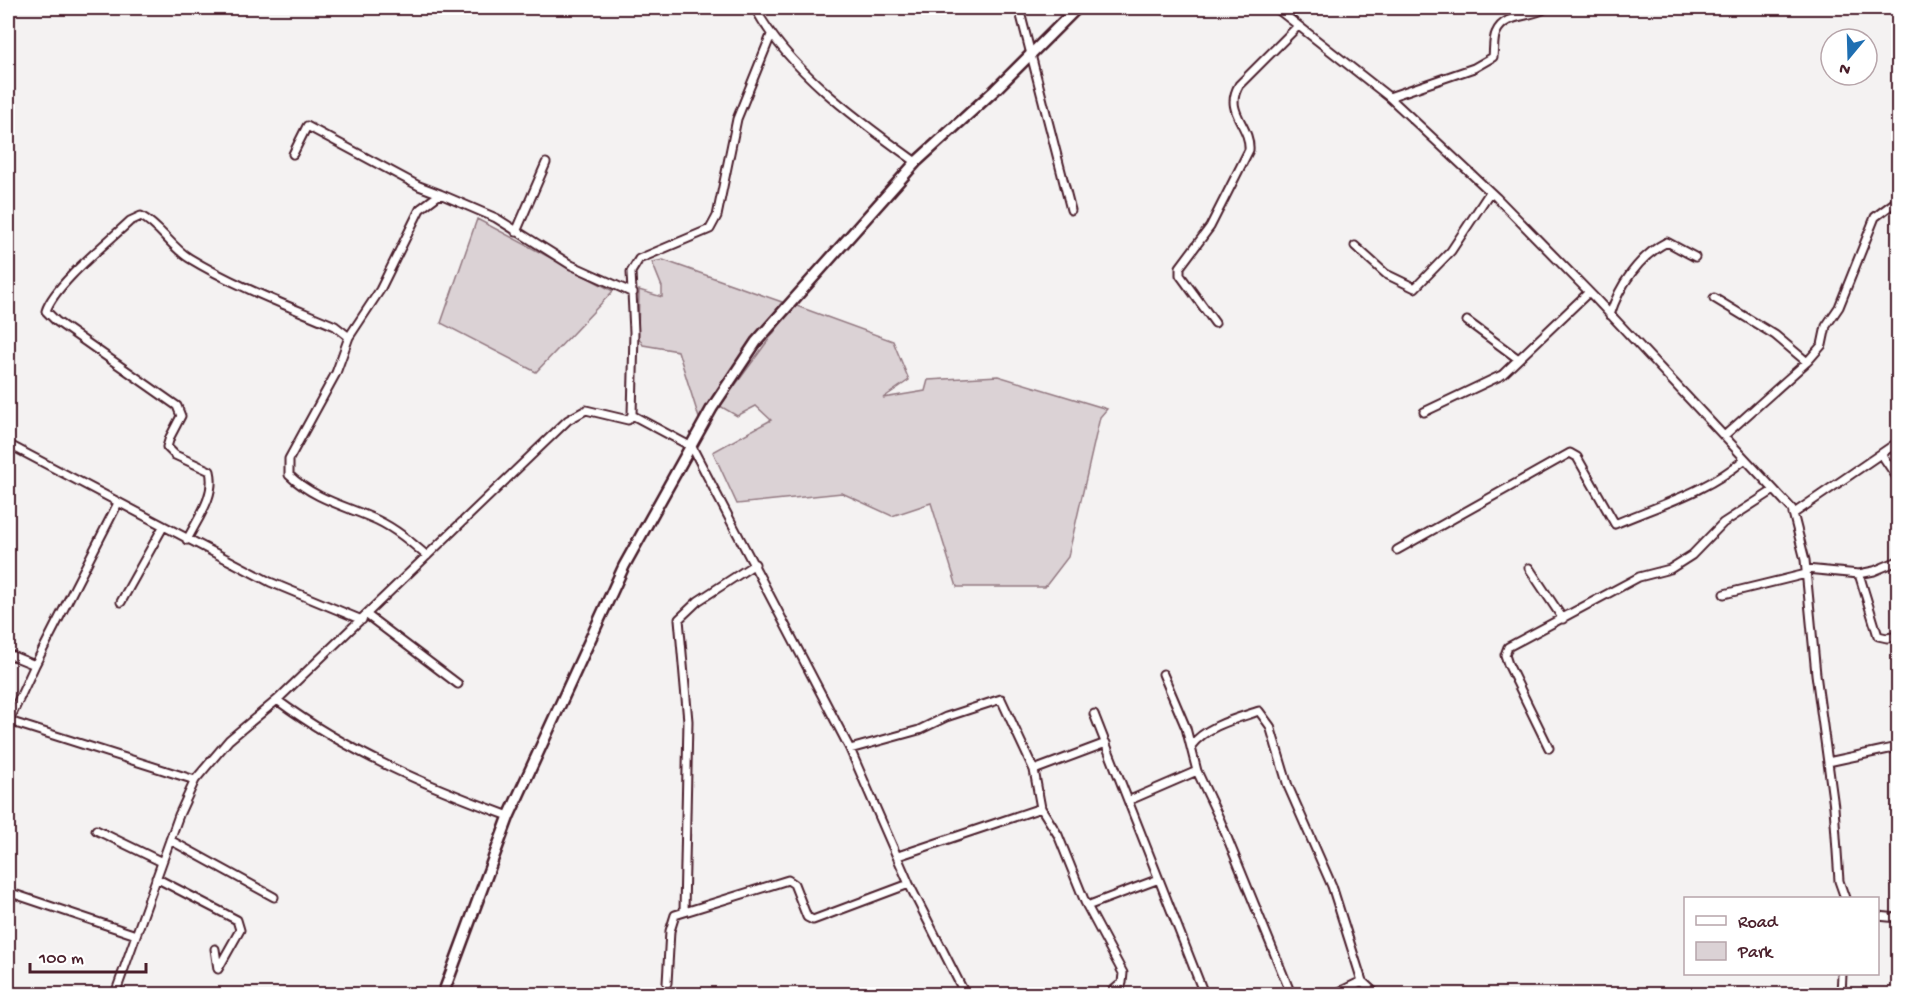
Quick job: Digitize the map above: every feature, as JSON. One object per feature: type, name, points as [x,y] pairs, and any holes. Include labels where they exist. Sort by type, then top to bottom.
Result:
[{"type":"street","points":[[754,8],[771,35],[849,114],[916,162]]},
{"type":"street","points":[[1019,8],[1071,210]]},
{"type":"street","points":[[443,994],[509,816],[624,566],[712,408],[756,342],[916,162],[1077,8]]},
{"type":"street","points":[[1276,8],[1297,27],[1389,97],[1490,192],[1589,292],[1774,490],[1793,514],[1806,572],[1839,881],[1845,897]]},
{"type":"street","points":[[1389,97],[1474,68],[1493,57],[1496,32],[1509,19],[1537,14],[1546,8]]},
{"type":"street","points":[[1215,323],[1180,274],[1180,267],[1210,226],[1249,150],[1250,140],[1235,110],[1233,96],[1239,85],[1297,27]]},
{"type":"street","points":[[115,994],[170,840],[195,780],[229,740],[277,700],[568,420],[586,410],[619,420],[628,420],[632,415],[633,293],[631,272],[639,259],[710,229],[717,216],[737,119],[771,35]]},
{"type":"street","points":[[293,154],[307,126],[419,186],[496,218],[571,266],[633,293]]},
{"type":"street","points":[[516,232],[546,163]]},
{"type":"street","points":[[1355,246],[1386,274],[1415,288],[1451,251],[1490,192]]},
{"type":"street","points":[[427,556],[400,534],[378,521],[318,496],[289,474],[289,459],[336,373],[349,337],[380,290],[420,209],[440,194]]},
{"type":"street","points":[[1724,436],[1808,362],[1822,345],[1826,326],[1839,307],[1875,218],[1899,200]]},
{"type":"street","points":[[187,540],[210,493],[212,480],[210,471],[176,455],[167,447],[181,416],[177,406],[56,321],[46,311],[49,302],[130,221],[141,216],[150,221],[186,256],[228,280],[335,326],[349,337]]},
{"type":"street","points":[[1610,315],[1615,299],[1635,268],[1659,246],[1667,242],[1695,257]]},
{"type":"street","points":[[1424,412],[1502,375],[1517,358],[1589,292]]},
{"type":"street","points":[[1714,298],[1775,334],[1808,362]]},
{"type":"street","points":[[1467,321],[1517,358]]},
{"type":"street","points":[[632,415],[692,447],[850,749],[909,884],[965,994]]},
{"type":"street","points":[[1793,514],[1899,442]]},
{"type":"street","points":[[8,444],[270,582],[364,617],[458,684]]},
{"type":"street","points":[[1397,550],[1570,453],[1577,457],[1616,524],[1702,488],[1725,476],[1745,459]]},
{"type":"street","points":[[1882,455],[1899,479]]},
{"type":"street","points":[[1549,748],[1505,655],[1508,647],[1563,620],[1639,577],[1670,569],[1692,555],[1724,523],[1774,490]]},
{"type":"street","points":[[118,502],[9,721],[195,780]]},
{"type":"street","points":[[121,602],[163,527]]},
{"type":"street","points":[[1724,594],[1806,572],[1859,574],[1899,561]]},
{"type":"street","points":[[684,912],[688,721],[679,619],[698,601],[755,564]]},
{"type":"street","points":[[1529,568],[1563,620]]},
{"type":"street","points":[[1859,574],[1878,636],[1887,638],[1899,636]]},
{"type":"street","points":[[8,654],[35,665]]},
{"type":"street","points":[[1162,674],[1186,728],[1197,771],[1220,820],[1291,994]]},
{"type":"street","points":[[850,749],[919,730],[946,717],[1001,699],[1035,770],[1041,808],[1058,835],[1087,906],[1123,973],[1122,983],[1109,994]]},
{"type":"street","points":[[277,700],[305,721],[351,748],[453,795],[509,816]]},
{"type":"street","points":[[1191,746],[1196,739],[1225,722],[1259,711],[1270,726],[1288,786],[1332,886],[1362,981],[1376,994]]},
{"type":"street","points":[[1094,714],[1130,800],[1204,994]]},
{"type":"street","points":[[1035,770],[1106,743]]},
{"type":"street","points":[[1828,762],[1899,747]]},
{"type":"street","points":[[1130,800],[1197,771]]},
{"type":"street","points":[[898,856],[1041,808]]},
{"type":"street","points":[[96,830],[162,862]]},
{"type":"street","points":[[170,840],[274,897]]},
{"type":"street","points":[[156,878],[237,920],[240,930],[218,969],[215,950]]},
{"type":"street","points":[[1087,906],[1159,879]]},
{"type":"street","points":[[667,983],[671,921],[675,915],[788,880],[794,884],[807,917],[813,920],[909,884]]},
{"type":"street","points":[[8,892],[136,935]]},
{"type":"street","points":[[1879,916],[1899,918]]},
{"type":"street","points":[[1841,994],[1842,975]]},
{"type":"street","points":[[1335,994],[1362,981]]},
{"type":"green space","points":[[477,219],[613,291],[536,372],[441,323]]},
{"type":"green space","points":[[663,260],[782,302],[699,418],[678,351],[643,345],[638,336],[639,290],[662,297],[662,287],[652,262]]},
{"type":"green space","points":[[794,305],[893,341],[909,380],[883,398],[925,391],[928,380],[998,376],[1107,409],[1100,417],[1068,557],[1045,587],[957,587],[931,503],[892,516],[842,493],[737,504],[713,452],[771,420],[756,406],[737,416],[720,406]]}]
